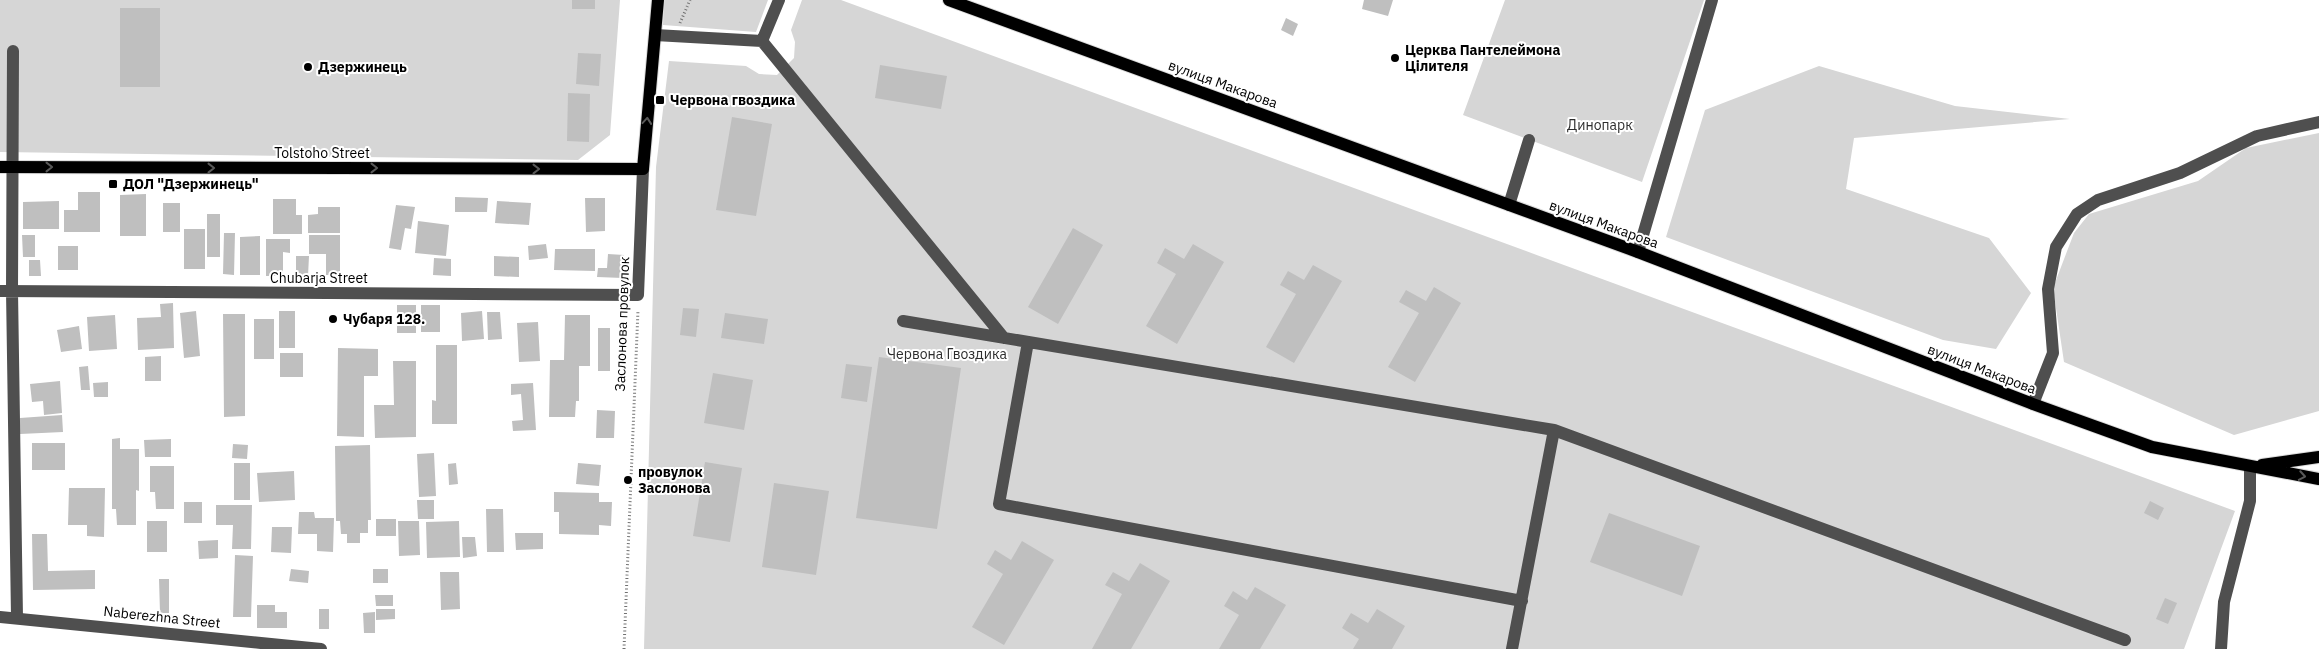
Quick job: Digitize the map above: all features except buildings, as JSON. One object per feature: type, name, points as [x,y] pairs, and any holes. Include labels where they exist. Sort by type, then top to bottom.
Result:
[{"type":"main road","name":"Заслонова провулок","points":[[643,169],[658,0]]},
{"type":"main road","name":"вулиця Макарова","points":[[949,0],[1638,252],[2032,404],[2152,447],[2319,479]]},
{"type":"main road","name":"Tolstoho Street","points":[[6,167],[643,169]]},
{"type":"main road","points":[[2250,467],[2319,456]]},
{"type":"street","points":[[762,41],[778,0]]},
{"type":"street","points":[[1638,252],[1712,0]]},
{"type":"street","points":[[655,35],[762,41],[1004,338]]},
{"type":"street","points":[[12,51],[6,167],[6,291],[18,618]]},
{"type":"street","points":[[2032,404],[2052,353],[2048,290],[2056,247],[2077,214],[2098,200],[2180,173],[2257,136],[2319,122]]},
{"type":"street","points":[[1509,205],[1529,140]]},
{"type":"street","name":"Заслонова провулок","points":[[638,295],[643,169]]},
{"type":"street","name":"Chubarja Street","points":[[6,291],[638,295]]},
{"type":"street","points":[[903,320],[1554,430],[2124,640]]},
{"type":"street","points":[[1028,342],[999,504],[1522,601]]},
{"type":"street","points":[[1512,649],[1554,430]]},
{"type":"street","points":[[2220,649],[2224,602],[2250,501],[2250,467]]},
{"type":"street","name":"Naberezhna Street","points":[[0,617],[321,649]]},
{"type":"path","points":[[675,36],[690,0]]},
{"type":"path","name":"Заслонова провулок","points":[[624,649],[638,295]]},
{"type":"green space","name":"Дзержинець","points":[[0,0],[620,0],[610,135],[578,160],[0,152]]},
{"type":"green space","points":[[664,0],[768,0],[756,32],[663,25]]},
{"type":"green space","name":"Червона Гвоздика","points":[[802,0],[841,0],[2235,511],[2184,649],[644,649],[656,167],[669,61],[746,66],[759,74],[777,75],[794,58],[795,42],[791,30]]},
{"type":"green space","name":"Динопарк","points":[[1505,0],[1704,0],[1642,182],[1463,115]]},
{"type":"green space","points":[[1819,66],[1955,106],[2070,119],[1854,138],[1846,189],[1989,238],[2031,293],[1996,349],[1943,340],[1666,237],[1705,110]]},
{"type":"green space","points":[[2319,133],[2319,411],[2234,435],[2064,362],[2053,288],[2074,233],[2089,214],[2198,181],[2246,148]]},
{"type":"place","name":"Церква Пантелеймона Цілителя","points":[[1395,58]]},
{"type":"place","name":"Дзержинець","points":[[308,67]]},
{"type":"place","name":"Червона гвоздика","points":[[660,100]]},
{"type":"place","name":"ДОЛ \"Дзержинець\"","points":[[113,184]]},
{"type":"place","name":"Чубаря 128.","points":[[333,319]]},
{"type":"place","name":"провулок Заслонова","points":[[628,480]]}]
